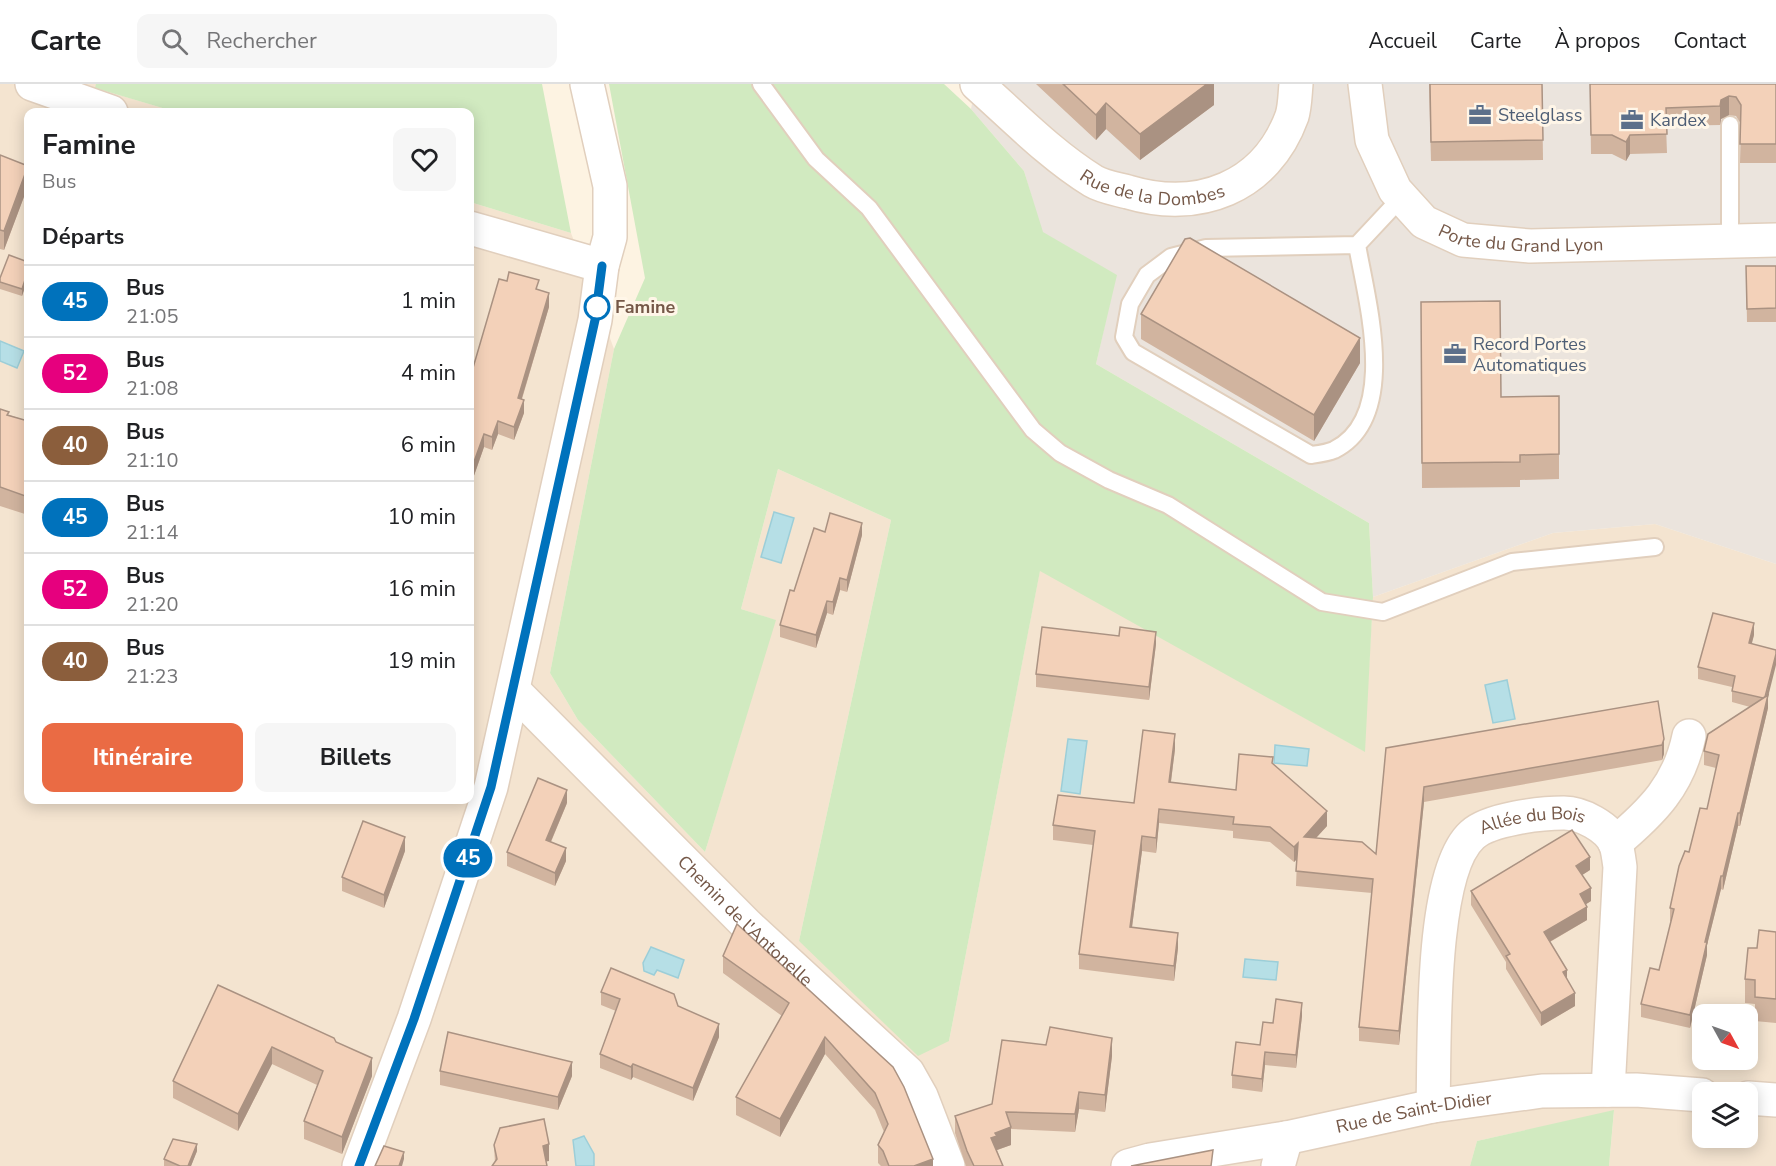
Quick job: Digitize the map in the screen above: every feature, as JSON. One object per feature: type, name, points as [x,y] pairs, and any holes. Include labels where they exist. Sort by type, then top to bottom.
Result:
[{"type":"street","points":[[33,84],[100,108]]},
{"type":"street","points":[[359,1166],[455,898],[491,787],[595,320],[602,266],[610,237],[610,186],[587,84]]},
{"type":"street","name":"Rue de la Dombes","points":[[977,84],[1064,160],[1095,183],[1154,200],[1195,200],[1226,190],[1248,177],[1275,149],[1292,115],[1296,84]]},
{"type":"street","name":"Porte du Grand Lyon","points":[[1365,84],[1372,140],[1395,190],[1424,222],[1463,240],[1530,246],[1776,240]]},
{"type":"street","points":[[474,229],[602,266]]},
{"type":"street","name":"Chemin de l'Antonelle","points":[[514,691],[737,916],[908,1073],[921,1095],[948,1166]]},
{"type":"street","points":[[1608,1090],[1620,867],[1615,843],[1638,824],[1667,791],[1684,763],[1689,736]]},
{"type":"street","name":"Allée du Bois","points":[[1433,1106],[1439,936],[1446,887],[1457,855],[1472,834],[1504,821],[1540,813],[1572,813],[1597,824],[1615,843]]},
{"type":"street","name":"Rue de Saint-Didier","points":[[1128,1166],[1150,1160],[1282,1152],[1433,1106],[1542,1091],[1608,1090],[1692,1094]]},
{"type":"street","points":[[1758,1099],[1776,1100]]},
{"type":"lane","points":[[761,84],[816,159],[869,208],[884,226],[963,331],[1000,389],[1033,430],[1060,453],[1109,480],[1168,505],[1322,602],[1383,612],[1512,562],[1655,546]]},
{"type":"lane","points":[[1730,124],[1730,241]]},
{"type":"lane","points":[[1357,245],[1372,334],[1374,393],[1359,426],[1349,439],[1333,451],[1311,455],[1133,352],[1124,337],[1130,304],[1147,275],[1171,257],[1206,248],[1357,245],[1401,198]]},
{"type":"shaded area","points":[[0,84],[96,84],[96,88],[163,108],[24,108],[24,804],[474,804],[474,203],[571,233],[614,349],[550,673],[578,720],[705,852],[775,620],[741,609],[778,469],[891,520],[799,941],[949,1041],[1040,570],[1364,751],[1373,597],[1553,533],[1655,524],[1776,564],[1776,1166],[1609,1166],[1614,1111],[1477,1141],[1470,1166],[0,1166]]},
{"type":"shaded area","points":[[976,84],[1776,84],[1776,564],[1655,524],[1553,533],[1373,597],[1369,523],[1096,364],[1116,275],[1042,232],[1024,171],[971,109]]},
{"type":"green space","points":[[96,84],[542,84],[571,233],[474,203],[474,108],[162,108],[95,88]]},
{"type":"green space","points":[[609,84],[944,84],[971,109],[1024,171],[1043,232],[1117,275],[1096,364],[1369,523],[1373,597],[1365,752],[1040,571],[949,1041],[918,1056],[799,941],[891,520],[778,469],[741,609],[776,620],[705,852],[578,720],[550,673],[614,349],[645,278]]},
{"type":"green space","points":[[1614,1110],[1609,1166],[1470,1166],[1477,1141]]},
{"type":"water","points":[[0,341],[24,351],[17,368],[0,361]]},
{"type":"water","points":[[774,512],[794,518],[781,563],[761,557]]},
{"type":"water","points":[[1507,680],[1515,719],[1493,723],[1485,685]]},
{"type":"water","points":[[1068,739],[1087,741],[1080,794],[1061,791]]},
{"type":"water","points":[[1275,745],[1309,749],[1307,766],[1274,763]]},
{"type":"water","points":[[651,947],[684,960],[678,978],[657,970],[654,975],[644,971],[643,963]]},
{"type":"water","points":[[1245,959],[1278,962],[1276,980],[1243,977]]},
{"type":"water","points":[[584,1136],[594,1154],[594,1166],[576,1166],[573,1140]]},
{"type":"building","points":[[1063,84],[1207,84],[1140,134],[1106,103],[1096,115]]},
{"type":"building","points":[[1430,84],[1542,84],[1543,140],[1431,142]]},
{"type":"building","points":[[1590,84],[1776,84],[1776,144],[1740,144],[1741,105],[1736,97],[1729,96],[1721,100],[1720,106],[1666,108],[1667,134],[1630,135],[1626,142],[1612,135],[1591,135]]},
{"type":"building","points":[[0,155],[24,164],[24,177],[4,231],[0,230]]},
{"type":"building","points":[[1190,238],[1360,338],[1314,415],[1141,314],[1185,239]]},
{"type":"building","points":[[9,255],[24,261],[22,289],[0,282]]},
{"type":"building","points":[[1746,266],[1776,266],[1776,308],[1747,309]]},
{"type":"building","points":[[509,272],[539,280],[536,289],[549,293],[518,398],[524,400],[514,427],[498,421],[492,437],[484,434],[474,462],[474,364],[499,279],[507,281]]},
{"type":"building","points":[[1500,301],[1501,397],[1559,396],[1559,454],[1520,455],[1520,462],[1422,463],[1421,302]]},
{"type":"building","points":[[0,409],[9,412],[7,415],[24,420],[24,496],[0,487]]},
{"type":"building","points":[[830,513],[862,523],[847,580],[840,578],[833,602],[827,601],[816,635],[780,625],[790,590],[794,591],[814,528],[825,532]]},
{"type":"building","points":[[1713,613],[1754,623],[1749,643],[1776,650],[1765,697],[1732,691],[1735,676],[1698,667]]},
{"type":"building","points":[[1042,627],[1119,636],[1120,627],[1156,632],[1149,687],[1036,674]]},
{"type":"building","points":[[1768,695],[1740,813],[1738,813],[1723,876],[1721,876],[1690,1015],[1641,1004],[1650,968],[1659,970],[1674,909],[1670,908],[1679,866],[1685,851],[1689,852],[1700,808],[1707,809],[1719,755],[1704,751],[1708,734]]},
{"type":"building","points":[[1658,701],[1664,739],[1662,745],[1424,787],[1399,1031],[1359,1027],[1373,879],[1296,871],[1298,843],[1294,847],[1270,827],[1233,824],[1234,817],[1159,809],[1156,838],[1142,836],[1130,927],[1178,933],[1174,966],[1079,954],[1095,831],[1053,825],[1058,795],[1134,803],[1143,730],[1175,734],[1169,782],[1236,790],[1239,754],[1273,757],[1272,763],[1327,811],[1304,837],[1362,842],[1376,854],[1386,748]]},
{"type":"building","points":[[538,778],[567,790],[546,840],[566,848],[555,873],[507,852]]},
{"type":"building","points":[[363,821],[405,837],[384,895],[342,877]]},
{"type":"building","points":[[1572,830],[1590,857],[1576,866],[1591,888],[1580,894],[1587,907],[1544,932],[1567,970],[1563,972],[1575,993],[1541,1013],[1506,956],[1510,954],[1471,891]]},
{"type":"building","points":[[737,924],[893,1067],[904,1087],[933,1159],[914,1166],[889,1166],[878,1145],[888,1124],[875,1093],[825,1037],[780,1119],[736,1097],[789,1003],[723,956]]},
{"type":"building","points":[[1759,930],[1776,932],[1776,999],[1755,997],[1755,980],[1745,979],[1748,948],[1757,948]]},
{"type":"building","points":[[611,968],[674,994],[678,1006],[719,1024],[693,1088],[633,1064],[631,1067],[600,1054],[620,999],[601,992]]},
{"type":"building","points":[[218,985],[372,1058],[342,1137],[304,1121],[323,1071],[272,1047],[238,1114],[173,1081]]},
{"type":"building","points":[[1276,999],[1302,1003],[1296,1055],[1265,1052],[1262,1079],[1232,1075],[1236,1042],[1260,1045],[1263,1022],[1273,1023]]},
{"type":"building","points":[[1050,1027],[1112,1038],[1105,1095],[1079,1092],[1075,1114],[1006,1112],[1011,1127],[995,1133],[997,1136],[991,1138],[1003,1166],[974,1166],[955,1116],[992,1104],[1002,1040],[1046,1045]]},
{"type":"building","points":[[448,1032],[572,1062],[558,1097],[440,1071]]},
{"type":"building","points":[[544,1119],[549,1144],[543,1146],[547,1166],[492,1166],[497,1159],[494,1145],[500,1128]]},
{"type":"building","points":[[173,1139],[197,1144],[188,1166],[180,1166],[164,1159]]},
{"type":"building","points":[[384,1146],[404,1152],[399,1166],[375,1166]]},
{"type":"building","points":[[1213,1150],[1211,1166],[1131,1166]]},
{"type":"bus line","name":"45","points":[[359,1166],[414,1019],[491,787],[595,320],[602,266]]},
{"type":"place","name":"Steelglass","points":[[1480,115]]},
{"type":"place","name":"Kardex","points":[[1632,120]]},
{"type":"place","name":"Famine","points":[[597,307]]},
{"type":"place","name":"Record Portes Automatiques","points":[[1455,354]]}]
